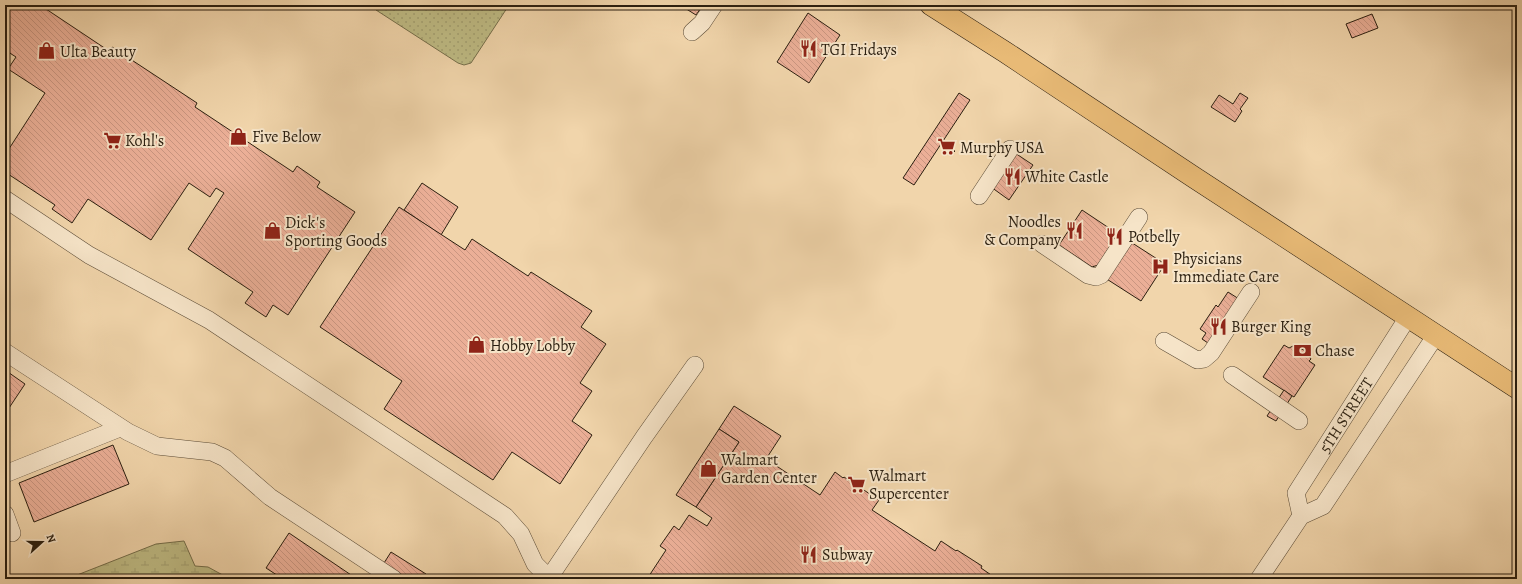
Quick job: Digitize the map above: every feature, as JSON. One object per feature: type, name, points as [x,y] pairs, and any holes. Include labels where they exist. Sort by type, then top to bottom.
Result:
[{"type":"main road","points":[[931,5],[1006,52],[1195,178],[1517,388]]},
{"type":"street","points":[[692,32],[702,23],[714,5]]},
{"type":"street","points":[[979,196],[1010,149]]},
{"type":"street","points":[[5,199],[89,255],[209,320],[505,516],[520,534],[535,564],[549,578],[644,437],[695,366]]},
{"type":"street","points":[[1042,244],[1088,275],[1096,277],[1101,275],[1139,216]]},
{"type":"street","points":[[1164,341],[1197,360],[1204,359],[1211,353],[1251,292]]},
{"type":"street","name":"5TH STREET","points":[[1408,317],[1296,493],[1300,516],[1323,506],[1436,335]]},
{"type":"street","points":[[5,352],[120,428],[157,446],[212,452],[225,458],[254,485],[270,497],[394,579]]},
{"type":"street","points":[[1232,375],[1299,421]]},
{"type":"street","points":[[5,474],[120,428]]},
{"type":"street","points":[[5,514],[12,533]]},
{"type":"street","points":[[1259,579],[1300,516]]},
{"type":"green space","points":[[379,5],[509,5],[471,63],[464,65],[458,63],[376,10]]},
{"type":"green space","points":[[184,541],[195,566],[208,567],[230,579],[67,579],[156,544]]},
{"type":"building","points":[[5,5],[40,5],[109,51],[112,47],[197,103],[195,107],[293,172],[297,166],[320,182],[317,187],[355,212],[288,315],[273,305],[266,317],[245,303],[253,292],[188,249],[224,193],[216,188],[210,197],[189,183],[151,240],[88,199],[72,223],[52,209],[55,205],[5,172],[5,155],[45,93],[8,69],[16,57],[5,50]]},
{"type":"building","points":[[680,5],[703,5],[696,15]]},
{"type":"building","name":"TGI Fridays","points":[[808,13],[840,35],[809,83],[777,62]]},
{"type":"building","points":[[1372,14],[1378,28],[1352,38],[1346,24]]},
{"type":"building","name":"Murphy USA","points":[[959,93],[970,100],[914,185],[903,178]]},
{"type":"building","points":[[1240,93],[1248,98],[1240,109],[1242,111],[1235,122],[1211,107],[1219,95],[1233,104]]},
{"type":"building","name":"Murphy USA","points":[[944,140],[952,146],[950,148],[955,151],[952,154],[940,145]]},
{"type":"building","points":[[1015,153],[1033,165],[1009,200],[991,187]]},
{"type":"building","points":[[422,183],[458,207],[441,235],[404,210]]},
{"type":"building","points":[[399,207],[465,250],[472,239],[528,276],[531,272],[592,311],[581,327],[606,344],[580,383],[592,391],[572,421],[592,435],[560,484],[512,452],[493,480],[384,409],[402,381],[320,327]]},
{"type":"building","points":[[1082,210],[1118,234],[1098,265],[1092,267],[1059,245]]},
{"type":"building","points":[[1126,239],[1165,264],[1141,301],[1102,276]]},
{"type":"building","points":[[1228,292],[1239,299],[1211,345],[1202,339],[1206,333],[1200,329],[1216,305],[1218,307]]},
{"type":"building","points":[[1284,345],[1289,348],[1293,346],[1304,350],[1311,359],[1309,361],[1315,365],[1294,397],[1263,377]]},
{"type":"building","points":[[5,370],[25,384],[5,414]]},
{"type":"building","points":[[1284,390],[1292,396],[1276,421],[1267,416]]},
{"type":"building","points":[[734,406],[781,436],[766,459],[820,495],[835,472],[879,500],[872,510],[935,551],[941,541],[982,566],[981,568],[997,579],[647,579],[666,550],[660,546],[674,526],[679,530],[689,515],[707,526],[712,518],[696,507],[739,442],[719,429]]},
{"type":"building","name":"Walmart Garden Center","points":[[719,429],[739,442],[696,507],[676,495]]},
{"type":"building","points":[[113,445],[129,484],[34,522],[19,483]]},
{"type":"building","points":[[289,533],[357,579],[283,579],[266,568]]},
{"type":"building","points":[[391,552],[426,574],[423,579],[408,579],[384,563]]},
{"type":"place","name":"TGI Fridays","points":[[808,49]]},
{"type":"place","name":"Ulta Beauty","points":[[47,51]]},
{"type":"place","name":"Five Below","points":[[239,136]]},
{"type":"place","name":"Kohl's","points":[[112,140]]},
{"type":"place","name":"Murphy USA","points":[[947,147]]},
{"type":"place","name":"White Castle","points":[[1012,176]]},
{"type":"place","name":"Noodles & Company","points":[[1074,230]]},
{"type":"place","name":"Dick's Sporting Goods","points":[[272,231]]},
{"type":"place","name":"Potbelly","points":[[1115,236]]},
{"type":"place","name":"Physicians Immediate Care","points":[[1160,267]]},
{"type":"place","name":"Burger King","points":[[1218,326]]},
{"type":"place","name":"Hobby Lobby","points":[[477,345]]},
{"type":"place","name":"Chase","points":[[1302,350]]},
{"type":"place","name":"Walmart Garden Center","points":[[708,468]]},
{"type":"place","name":"Walmart Supercenter","points":[[856,484]]},
{"type":"place","name":"Subway","points":[[809,554]]}]
